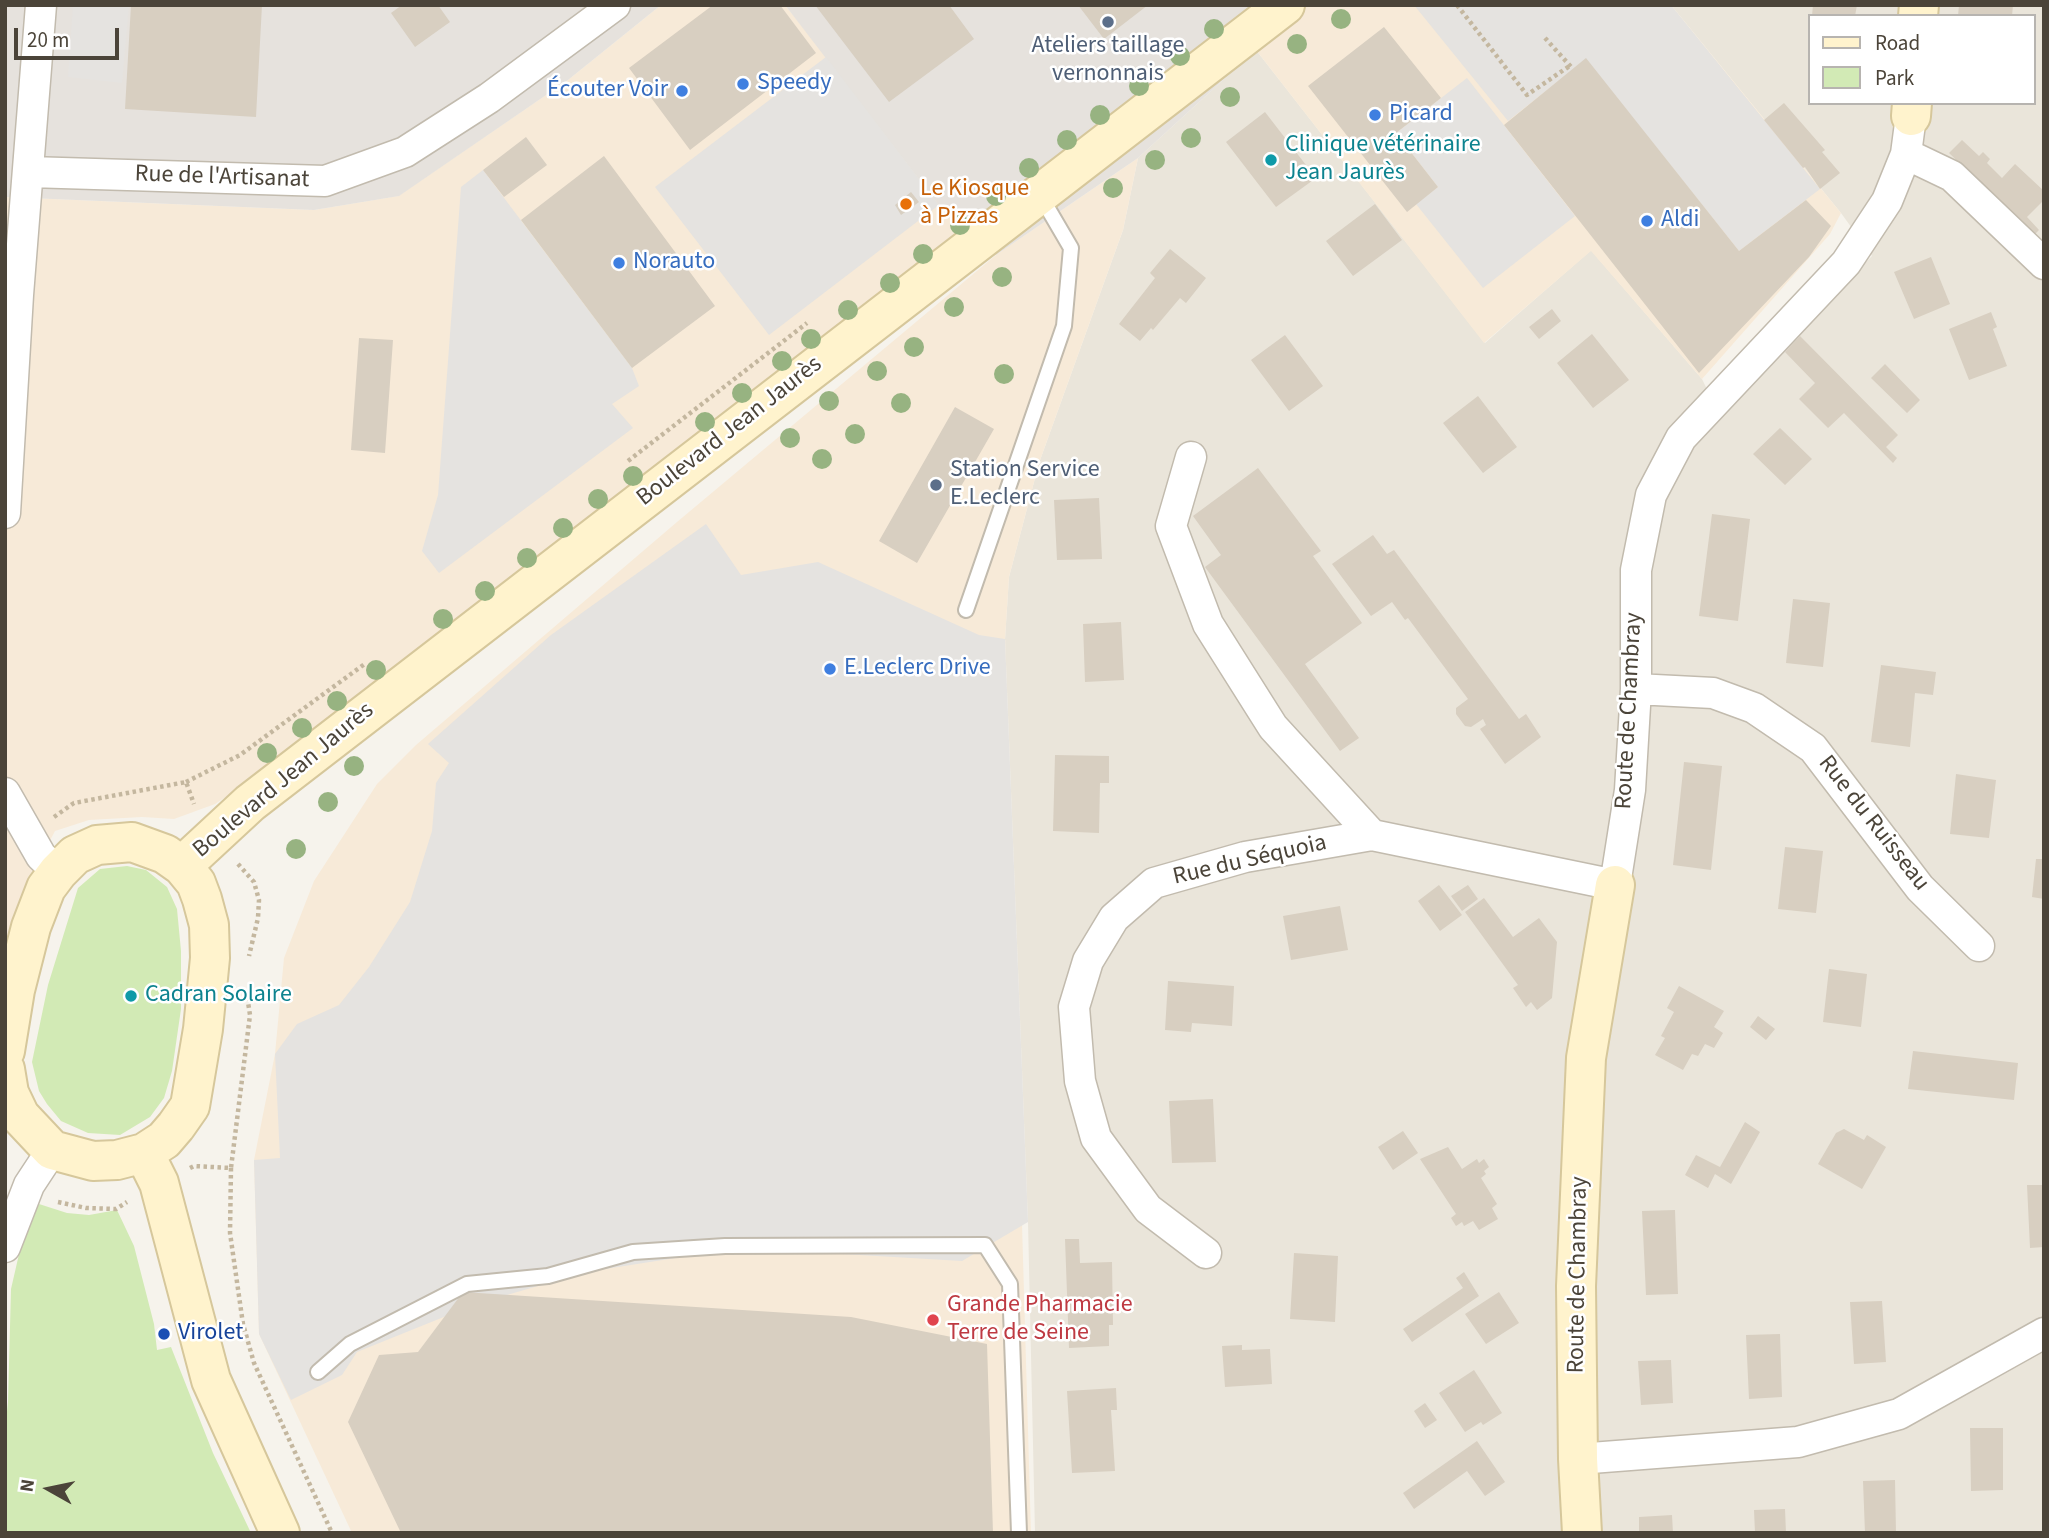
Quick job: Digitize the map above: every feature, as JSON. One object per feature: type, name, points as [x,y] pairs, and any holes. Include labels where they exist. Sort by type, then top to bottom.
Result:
[{"type":"main road","name":"Boulevard Jean Jaurès","points":[[182,866],[250,803],[1285,5]]},
{"type":"main road","points":[[5,1051],[15,990],[31,927],[46,888],[58,872],[75,855],[97,845],[132,842],[165,854],[182,866],[195,883],[209,925],[210,958],[203,1029],[190,1106],[164,1140],[145,1153],[117,1160],[93,1161],[52,1150],[20,1116],[9,1093],[5,1069]]},
{"type":"main road","name":"Route de Chambray","points":[[1582,1533],[1578,1459],[1576,1286],[1586,1058],[1615,885]]},
{"type":"main road","points":[[145,1153],[159,1183],[211,1380],[280,1533]]},
{"type":"street","points":[[5,513],[18,295],[41,5]]},
{"type":"street","name":"Rue de l'Artisanat","points":[[29,172],[326,181],[405,152],[489,98],[615,5]]},
{"type":"street","name":"Route de Chambray","points":[[1615,885],[1630,790],[1636,689],[1636,570],[1651,495],[1681,438],[1846,263],[1887,201],[1906,154],[1911,110]]},
{"type":"street","points":[[1906,154],[1952,176],[2044,264]]},
{"type":"street","name":"Rue du Séquoia","points":[[1191,457],[1171,526],[1208,624],[1273,727],[1372,835]]},
{"type":"street","name":"Rue du Ruisseau","points":[[1636,689],[1713,693],[1754,708],[1814,748],[1920,888],[1979,946]]},
{"type":"street","points":[[5,793],[41,856],[58,872]]},
{"type":"street","name":"Rue du Séquoia","points":[[1206,1253],[1148,1209],[1096,1138],[1080,1081],[1074,1007],[1088,961],[1114,918],[1154,883],[1245,857],[1372,835],[1615,885]]},
{"type":"street","points":[[5,1247],[29,1185],[52,1150]]},
{"type":"street","points":[[1578,1459],[1798,1442],[1824,1435],[1899,1414],[2044,1333]]},
{"type":"lane","points":[[967,610],[1064,327],[1071,248],[1039,194]]},
{"type":"lane","points":[[317,1372],[350,1344],[467,1284],[548,1276],[633,1252],[725,1246],[985,1245],[1010,1284],[1018,1533]]},
{"type":"path","points":[[1457,5],[1527,95],[1572,67],[1545,38]]},
{"type":"path","points":[[58,813],[75,803],[186,782],[197,812]]},
{"type":"path","points":[[241,867],[254,882],[259,900],[258,918],[250,950]]},
{"type":"path","points":[[250,1015],[231,1168],[230,1233],[243,1324],[254,1363],[332,1533]]},
{"type":"path","points":[[194,1166],[231,1168]]},
{"type":"path","points":[[54,1201],[86,1208],[116,1209],[128,1201]]},
{"type":"shaded area","points":[[5,5],[661,5],[568,80],[399,196],[314,210],[5,197]]},
{"type":"shaded area","points":[[73,5],[129,5],[122,83],[68,77]]},
{"type":"shaded area","points":[[661,5],[785,5],[967,229],[725,412],[256,777],[215,804],[174,819],[142,817],[89,820],[55,831],[29,881],[5,958],[5,197],[314,210],[398,196],[568,80]]},
{"type":"shaded area","points":[[785,5],[1248,5],[1256,50],[1138,158],[996,255],[939,205]]},
{"type":"shaded area","points":[[1248,5],[1671,5],[1841,213],[1830,234],[1702,379],[1591,251],[1484,343],[1256,50]]},
{"type":"shaded area","points":[[1414,5],[1671,5],[1820,189],[1739,251],[1586,59],[1508,121]]},
{"type":"shaded area","points":[[1671,5],[2044,5],[2044,1533],[1035,1533],[1028,1222],[1005,639],[1009,577],[1039,463],[1123,230],[1138,158],[1256,50],[1485,343],[1591,250],[1702,379],[1718,412],[1872,256],[1841,213]]},
{"type":"shaded area","points":[[826,57],[939,205],[769,335],[655,187]]},
{"type":"shaded area","points":[[1467,78],[1575,216],[1483,288],[1416,204],[1438,187],[1396,133]]},
{"type":"shaded area","points":[[1138,158],[1123,230],[1039,463],[1009,577],[1005,639],[1031,1533],[352,1533],[259,1334],[254,1160],[275,1054],[284,958],[314,881],[377,784],[416,745],[996,255]]},
{"type":"shaded area","points":[[483,170],[632,368],[639,386],[612,404],[633,428],[439,573],[422,551],[438,495],[461,187]]},
{"type":"shaded area","points":[[706,524],[741,575],[818,562],[979,635],[1005,639],[1028,1222],[962,1261],[808,1252],[701,1254],[586,1272],[476,1304],[357,1352],[342,1375],[291,1400],[259,1334],[254,1160],[280,1158],[275,1054],[297,1024],[339,1005],[369,967],[410,902],[432,831],[436,783],[449,763],[428,744],[551,635]]},
{"type":"green space","points":[[127,866],[146,870],[167,887],[177,909],[181,951],[181,1009],[172,1071],[164,1098],[150,1117],[120,1135],[88,1133],[61,1121],[47,1104],[39,1091],[32,1062],[48,985],[78,888],[100,869]]},
{"type":"green space","points":[[39,1204],[67,1213],[89,1215],[117,1210],[134,1246],[154,1324],[157,1350],[171,1347],[213,1453],[251,1533],[5,1533],[5,1431],[11,1289],[25,1228]]},
{"type":"building","points":[[131,5],[262,5],[256,117],[125,109]]},
{"type":"building","points":[[402,5],[438,5],[450,22],[415,47],[391,13]]},
{"type":"building","name":"Speedy","points":[[713,5],[780,5],[816,53],[690,150],[629,68]]},
{"type":"building","points":[[815,5],[949,5],[974,39],[889,102]]},
{"type":"building","name":"Ateliers taillage vernonnais","points":[[1078,5],[1148,5],[1104,39]]},
{"type":"building","points":[[1813,5],[1857,5],[1855,14],[1812,14]]},
{"type":"building","points":[[1959,5],[2013,5],[2012,14],[1958,14]]},
{"type":"building","name":"Picard","points":[[1384,27],[1441,98],[1396,133],[1438,187],[1407,212],[1308,86]]},
{"type":"building","name":"Aldi","points":[[1586,58],[1739,251],[1806,200],[1831,226],[1809,257],[1699,373],[1504,125]]},
{"type":"building","points":[[1784,103],[1825,150],[1822,152],[1840,173],[1820,189],[1805,167],[1803,168],[1764,120]]},
{"type":"building","name":"Clinique vétérinaire Jean Jaurès","points":[[1265,112],[1316,178],[1276,207],[1226,142]]},
{"type":"building","points":[[526,137],[547,165],[504,197],[483,170]]},
{"type":"building","points":[[1962,140],[1979,156],[1983,152],[1990,159],[1987,163],[2002,178],[2015,164],[2044,191],[2044,200],[2027,217],[2039,230],[2034,235],[1949,153]]},
{"type":"building","name":"Norauto","points":[[604,156],[715,306],[632,368],[521,220]]},
{"type":"building","name":"Le Kiosque à Pizzas","points":[[911,192],[919,202],[901,215],[895,205]]},
{"type":"building","points":[[1375,204],[1402,240],[1353,276],[1326,241]]},
{"type":"building","points":[[1170,249],[1206,278],[1186,303],[1180,298],[1140,341],[1119,324],[1155,278],[1150,273]]},
{"type":"building","points":[[1931,257],[1950,304],[1914,319],[1894,272]]},
{"type":"building","points":[[1552,309],[1561,321],[1539,339],[1529,327]]},
{"type":"building","points":[[1991,312],[1997,327],[1993,329],[2007,366],[1969,380],[1949,329]]},
{"type":"building","points":[[1592,334],[1629,380],[1593,408],[1557,363]]},
{"type":"building","points":[[1285,335],[1323,386],[1289,411],[1251,360]]},
{"type":"building","points":[[1800,336],[1898,435],[1886,447],[1897,458],[1893,463],[1844,413],[1828,428],[1799,399],[1815,383],[1785,352]]},
{"type":"building","points":[[359,338],[393,340],[385,453],[351,450]]},
{"type":"building","points":[[1885,364],[1920,400],[1907,413],[1871,378]]},
{"type":"building","points":[[1478,396],[1517,447],[1483,473],[1443,423]]},
{"type":"building","name":"Station Service E.Leclerc","points":[[955,407],[994,429],[917,563],[879,541]]},
{"type":"building","points":[[1780,428],[1812,459],[1785,485],[1753,454]]},
{"type":"building","points":[[1258,468],[1321,551],[1313,556],[1362,623],[1305,664],[1359,738],[1340,751],[1205,567],[1221,555],[1193,516]]},
{"type":"building","points":[[1099,498],[1102,559],[1057,560],[1054,500]]},
{"type":"building","points":[[1712,514],[1750,519],[1738,621],[1699,616]]},
{"type":"building","points":[[1373,535],[1387,554],[1394,550],[1519,719],[1526,714],[1541,737],[1505,764],[1480,729],[1486,725],[1483,719],[1471,727],[1465,726],[1456,714],[1456,708],[1468,699],[1408,618],[1405,620],[1392,602],[1371,616],[1332,564]]},
{"type":"building","points":[[1793,599],[1830,603],[1823,667],[1786,663]]},
{"type":"building","points":[[1121,622],[1124,680],[1085,682],[1083,624]]},
{"type":"building","points":[[1881,665],[1936,672],[1933,695],[1915,693],[1910,747],[1871,742]]},
{"type":"building","points":[[1055,755],[1109,756],[1109,783],[1100,783],[1099,833],[1053,831]]},
{"type":"building","points":[[1684,762],[1722,766],[1711,870],[1673,865]]},
{"type":"building","points":[[1956,774],[1996,780],[1989,838],[1950,834]]},
{"type":"building","points":[[1785,847],[1823,851],[1816,913],[1778,909]]},
{"type":"building","points":[[2036,859],[2044,859],[2044,899],[2032,897]]},
{"type":"building","points":[[1439,885],[1462,915],[1440,931],[1418,901]]},
{"type":"building","points":[[1468,885],[1478,899],[1462,911],[1451,896]]},
{"type":"building","points":[[1484,898],[1513,937],[1539,918],[1557,942],[1552,998],[1537,1010],[1531,1002],[1526,1007],[1513,988],[1518,985],[1465,912]]},
{"type":"building","points":[[1340,906],[1348,950],[1291,960],[1283,916]]},
{"type":"building","points":[[1829,969],[1867,974],[1861,1027],[1823,1022]]},
{"type":"building","points":[[1168,981],[1234,986],[1232,1026],[1192,1023],[1191,1032],[1165,1030]]},
{"type":"building","points":[[1679,986],[1724,1011],[1714,1027],[1723,1033],[1714,1048],[1705,1044],[1698,1056],[1692,1054],[1683,1070],[1655,1055],[1665,1038],[1661,1036],[1674,1012],[1667,1008]]},
{"type":"building","points":[[1758,1016],[1775,1029],[1766,1040],[1750,1027]]},
{"type":"building","points":[[1913,1051],[2018,1063],[2014,1100],[1908,1089]]},
{"type":"building","points":[[1213,1099],[1216,1162],[1172,1163],[1169,1101]]},
{"type":"building","points":[[1745,1122],[1760,1132],[1731,1184],[1715,1174],[1708,1188],[1685,1175],[1696,1155],[1720,1167]]},
{"type":"building","points":[[1844,1129],[1864,1140],[1867,1135],[1886,1147],[1862,1189],[1818,1164],[1836,1133]]},
{"type":"building","points":[[1403,1131],[1418,1153],[1393,1170],[1378,1147]]},
{"type":"building","points":[[1448,1147],[1462,1169],[1477,1159],[1479,1163],[1484,1159],[1489,1167],[1481,1178],[1497,1204],[1492,1208],[1498,1219],[1479,1230],[1473,1221],[1464,1226],[1462,1222],[1456,1226],[1451,1218],[1456,1214],[1420,1159]]},
{"type":"building","points":[[2027,1185],[2044,1185],[2044,1247],[2030,1248]]},
{"type":"building","points":[[1675,1210],[1678,1294],[1646,1295],[1642,1211]]},
{"type":"building","points":[[1065,1239],[1079,1239],[1080,1263],[1112,1262],[1113,1325],[1109,1325],[1109,1346],[1069,1348]]},
{"type":"building","points":[[1294,1253],[1338,1256],[1335,1322],[1290,1319]]},
{"type":"building","points":[[1464,1272],[1479,1296],[1412,1342],[1403,1329],[1463,1288],[1456,1278]]},
{"type":"building","points":[[463,1292],[851,1317],[987,1344],[993,1533],[401,1533],[348,1422],[379,1355],[418,1352]]},
{"type":"building","points":[[1499,1292],[1519,1323],[1486,1344],[1465,1314]]},
{"type":"building","points":[[1882,1301],[1886,1362],[1854,1364],[1850,1302]]},
{"type":"building","points":[[1780,1334],[1782,1397],[1749,1399],[1746,1335]]},
{"type":"building","points":[[1242,1345],[1242,1350],[1270,1349],[1272,1384],[1225,1387],[1222,1346]]},
{"type":"building","points":[[1671,1360],[1673,1403],[1641,1405],[1638,1361]]},
{"type":"building","points":[[1474,1370],[1502,1413],[1465,1432],[1439,1393]]},
{"type":"building","points":[[1116,1388],[1117,1410],[1111,1410],[1115,1471],[1072,1473],[1067,1391]]},
{"type":"building","points":[[1425,1403],[1437,1420],[1425,1428],[1414,1411]]},
{"type":"building","points":[[1970,1428],[2003,1428],[2003,1490],[1971,1491]]},
{"type":"building","points":[[1477,1441],[1505,1482],[1485,1496],[1467,1471],[1414,1509],[1403,1493]]},
{"type":"building","points":[[1895,1480],[1896,1533],[1865,1533],[1863,1481]]},
{"type":"building","points":[[1785,1509],[1786,1533],[1755,1533],[1754,1510]]},
{"type":"building","points":[[1672,1515],[1673,1533],[1639,1533],[1639,1517]]},
{"type":"place","name":"Ateliers taillage vernonnais","points":[[1108,22]]},
{"type":"place","name":"Speedy","points":[[743,84]]},
{"type":"place","name":"Écouter Voir","points":[[682,91]]},
{"type":"place","name":"Picard","points":[[1375,115]]},
{"type":"place","name":"Clinique vétérinaire Jean Jaurès","points":[[1271,160]]},
{"type":"place","name":"Le Kiosque à Pizzas","points":[[906,204]]},
{"type":"place","name":"Aldi","points":[[1647,221]]},
{"type":"place","name":"Norauto","points":[[619,263]]},
{"type":"place","name":"Station Service E.Leclerc","points":[[936,485]]},
{"type":"place","name":"E.Leclerc Drive","points":[[830,669]]},
{"type":"place","name":"Cadran Solaire","points":[[131,996]]},
{"type":"place","name":"Grande Pharmacie Terre de Seine","points":[[933,1320]]},
{"type":"place","name":"Virolet","points":[[164,1334]]}]
